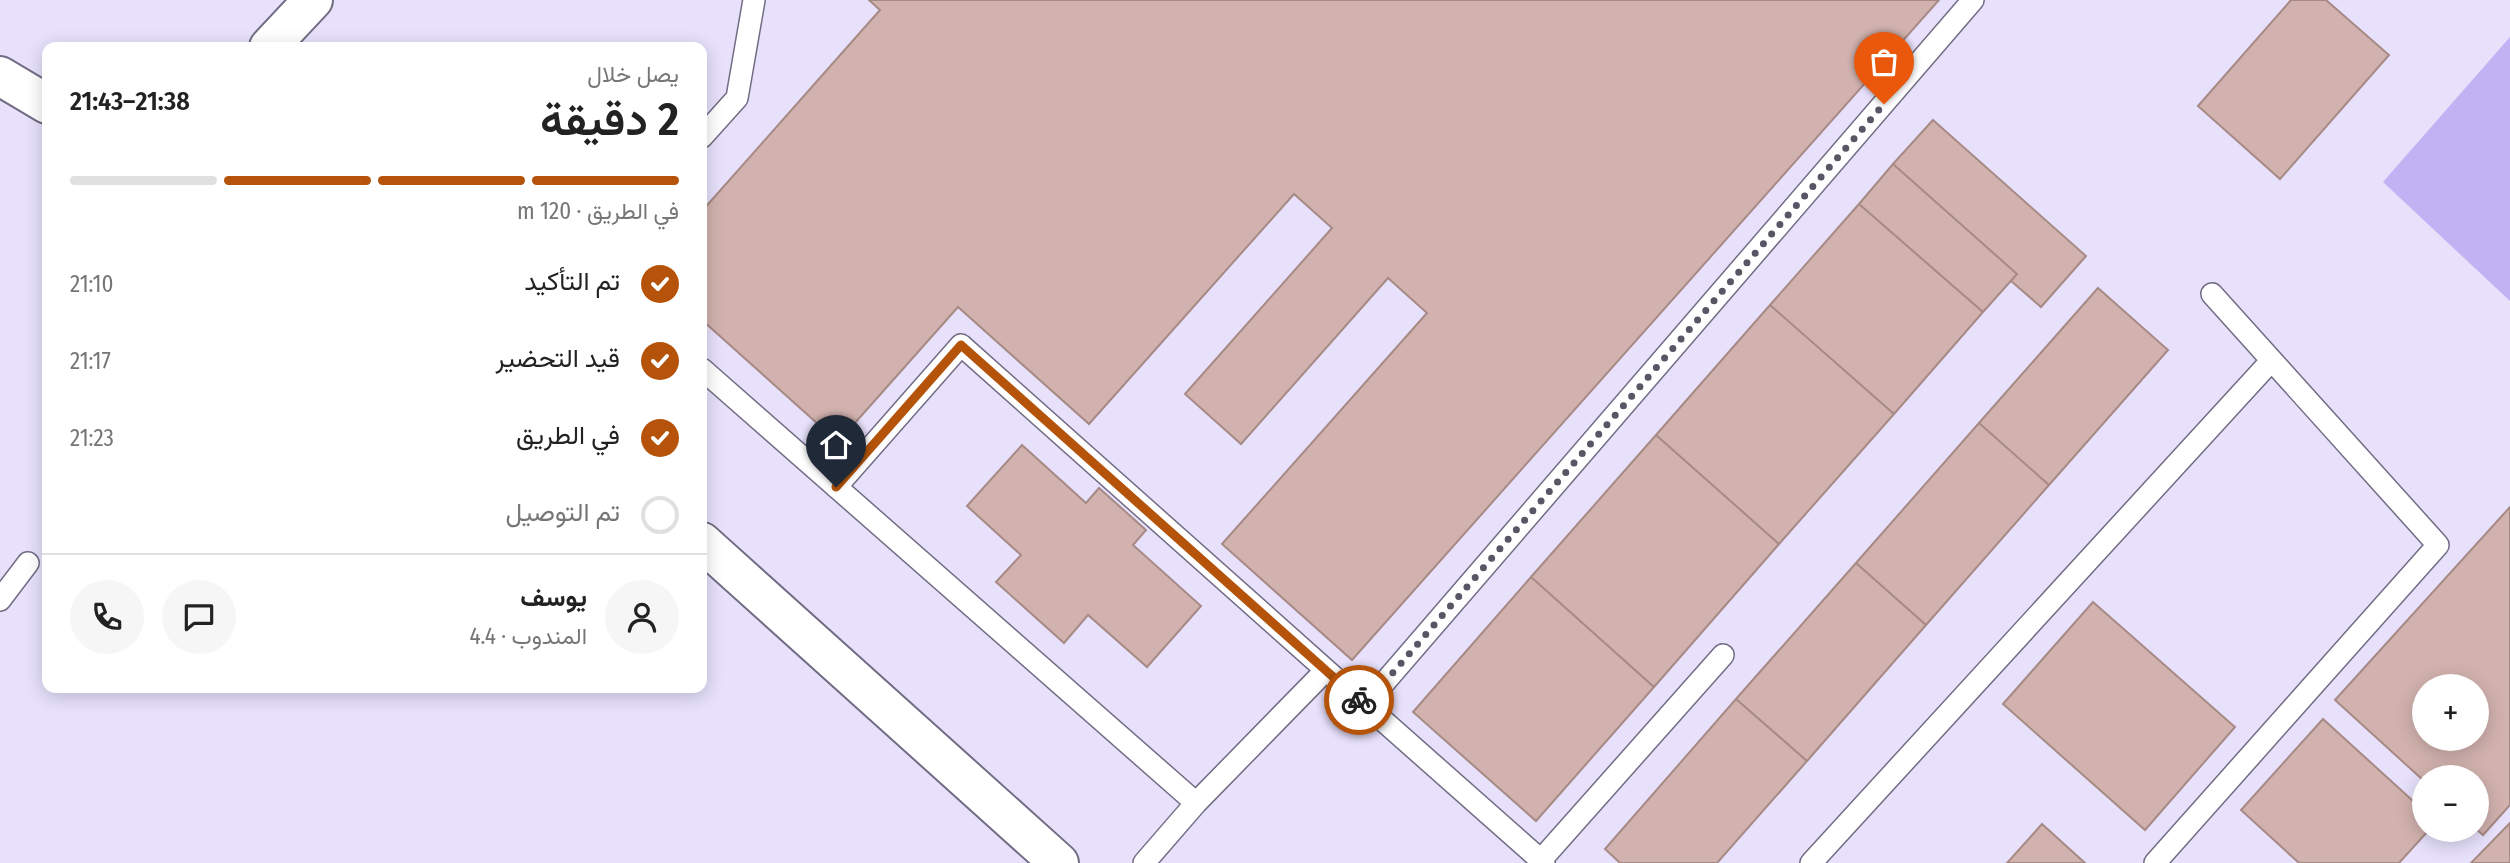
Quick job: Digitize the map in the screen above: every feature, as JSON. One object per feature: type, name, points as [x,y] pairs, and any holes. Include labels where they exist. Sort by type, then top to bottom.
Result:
[{"type":"main road","points":[[274,42],[313,0]]},
{"type":"main road","points":[[0,76],[42,101]]},
{"type":"main road","points":[[707,546],[1059,863]]},
{"type":"lane","points":[[707,131],[737,98],[754,0]]},
{"type":"lane","points":[[1365,705],[1973,0]]},
{"type":"lane","points":[[2155,863],[2438,545],[2212,294]]},
{"type":"lane","points":[[836,487],[961,345],[1543,861],[1723,655]]},
{"type":"lane","points":[[1811,863],[2271,361]]},
{"type":"lane","points":[[707,373],[1196,803]]},
{"type":"lane","points":[[0,600],[28,563]]},
{"type":"lane","points":[[1144,863],[1196,803],[1325,670]]},
{"type":"shaded area","points":[[2510,37],[2510,301],[2383,182]]},
{"type":"building","points":[[869,0],[1939,0],[1352,660],[1222,544],[1427,313],[1388,278],[1241,444],[1185,394],[1332,228],[1294,194],[1089,424],[958,307],[838,442],[707,324],[707,205],[880,10]]},
{"type":"building","points":[[2291,0],[2326,0],[2389,55],[2280,179],[2198,106]]},
{"type":"building","points":[[1933,120],[2086,256],[2041,307],[2011,281],[2017,274],[1893,164]]},
{"type":"building","points":[[1893,164],[2017,274],[1983,312],[1859,204]]},
{"type":"building","points":[[1859,204],[1983,312],[1894,414],[1770,305]]},
{"type":"building","points":[[2098,288],[2168,350],[2049,485],[1979,423]]},
{"type":"building","points":[[1770,305],[1894,414],[1779,544],[1656,435]]},
{"type":"building","points":[[1979,423],[2049,485],[1926,625],[1856,563]]},
{"type":"building","points":[[1656,435],[1779,544],[1654,687],[1531,577]]},
{"type":"building","points":[[1022,445],[1086,503],[1099,488],[1146,530],[1133,545],[1201,606],[1147,667],[1088,615],[1064,643],[996,582],[1021,555],[967,506]]},
{"type":"building","points":[[2510,507],[2510,805],[2489,828],[2489,765],[2412,765],[2412,770],[2335,700]]},
{"type":"building","points":[[1856,563],[1926,625],[1807,761],[1736,699]]},
{"type":"building","points":[[1531,577],[1654,687],[1536,821],[1413,712]]},
{"type":"building","points":[[2093,602],[2235,727],[2145,830],[2003,704]]},
{"type":"building","points":[[1736,699],[1807,761],[1717,863],[1620,863],[1605,849]]},
{"type":"building","points":[[2323,719],[2412,800],[2412,842],[2418,842],[2399,863],[2299,863],[2241,810]]},
{"type":"building","points":[[2510,823],[2510,863],[2471,863]]},
{"type":"building","points":[[2042,824],[2085,863],[2007,863]]},
{"type":"way so far","points":[[1359,700],[1365,705],[1884,104]]},
{"type":"route","points":[[836,487],[961,345],[1359,700]]}]
